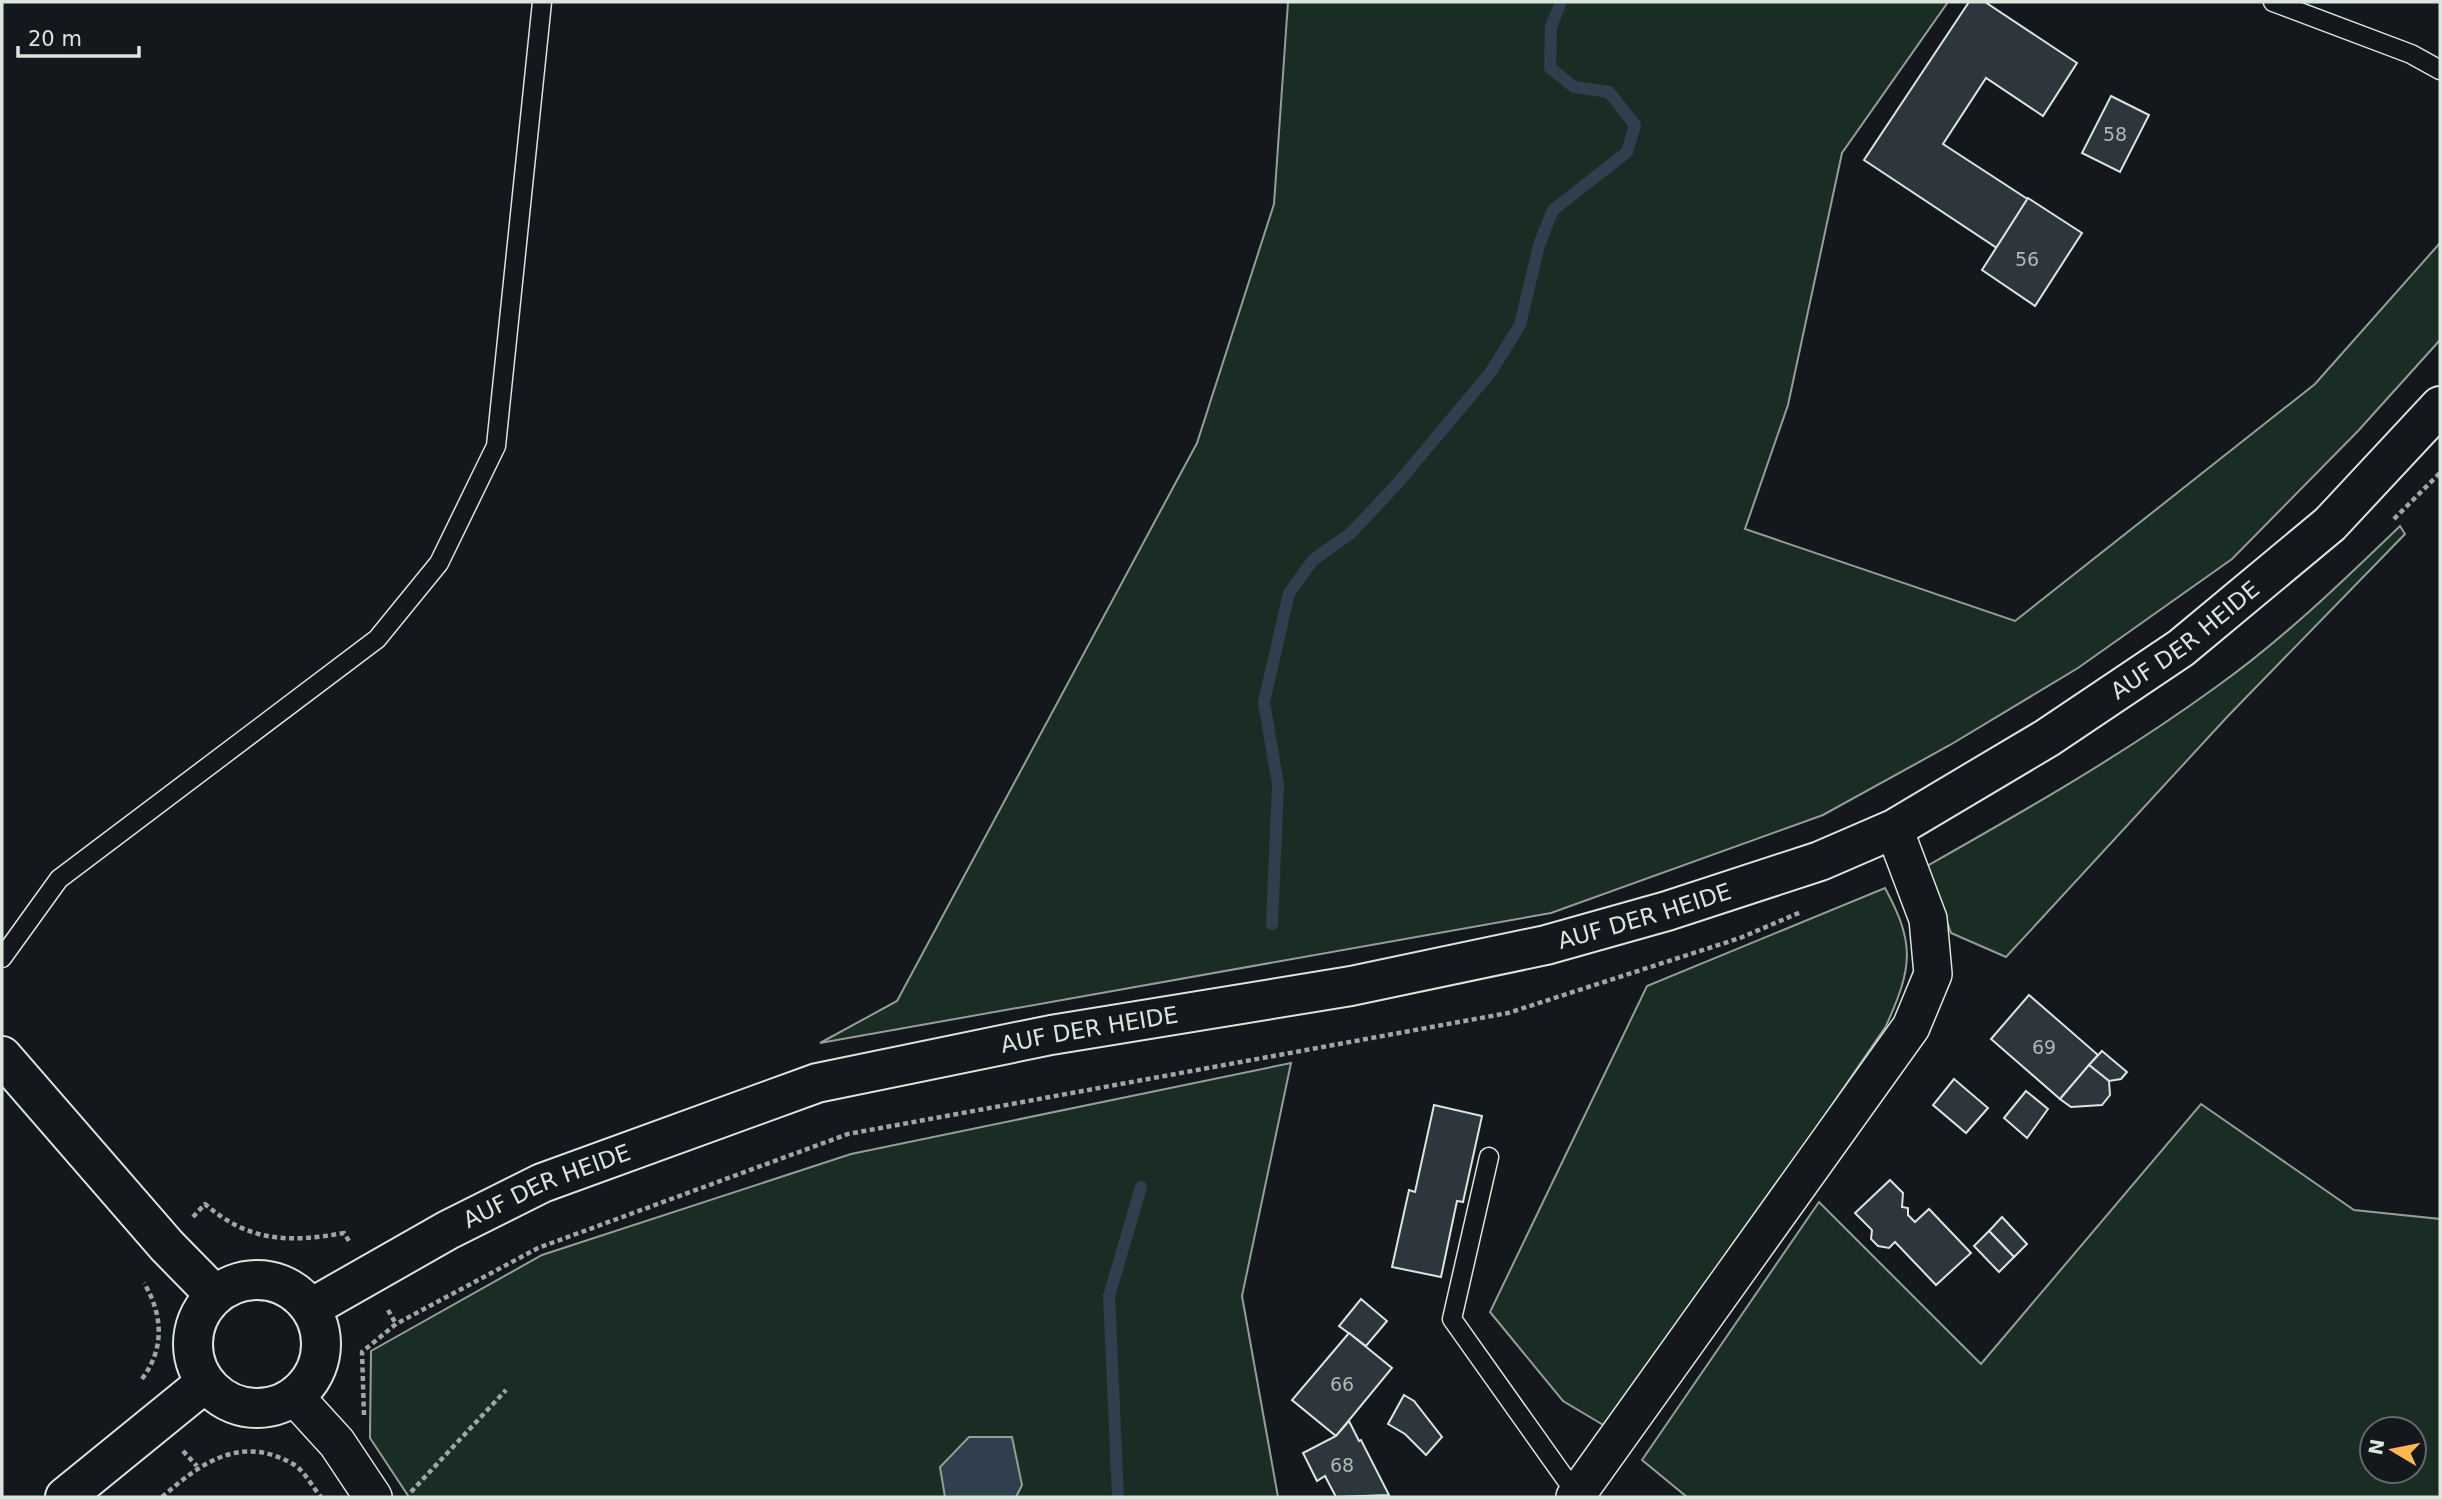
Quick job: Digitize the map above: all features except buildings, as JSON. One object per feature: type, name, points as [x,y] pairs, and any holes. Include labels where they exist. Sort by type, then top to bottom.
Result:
[{"type":"street","name":"AUF DER HEIDE","points":[[311,1308],[448,1230],[542,1183],[817,1083],[1051,1035],[1351,986],[1546,945],[1668,911],[1795,869],[1894,829],[2047,738],[2181,648],[2330,524],[2440,406]]},
{"type":"street","points":[[1576,1496],[1911,1027],[1933,974],[1928,919],[1894,829]]},
{"type":"street","points":[[2,1056],[167,1246],[215,1295]]},
{"type":"street","points":[[265,1279],[291,1289],[311,1308],[321,1330],[321,1356],[312,1380],[295,1398],[272,1407],[247,1408],[224,1400],[205,1383],[195,1361],[193,1337],[200,1314],[215,1295],[238,1282],[265,1279]]},
{"type":"street","points":[[65,1497],[205,1383]]},
{"type":"street","points":[[295,1398],[337,1443],[373,1497]]},
{"type":"lane","points":[[2,958],[60,879],[377,639],[439,563],[496,446],[542,2]]},
{"type":"lane","points":[[2273,2],[2410,54],[2440,70]]},
{"type":"lane","points":[[1489,1157],[1452,1319],[1576,1496]]},
{"type":"path","points":[[197,1466],[158,1422],[134,1389],[145,1375],[160,1345],[157,1305],[141,1278],[205,1204],[245,1232],[316,1238],[344,1233],[369,1274],[396,1324],[362,1352],[365,1420],[337,1443]]},
{"type":"path","points":[[406,1497],[506,1391]]},
{"type":"path","points":[[162,1497],[197,1466],[247,1449],[295,1464],[321,1497]]},
{"type":"green space","points":[[1288,2],[1948,2],[1842,153],[1788,405],[1745,529],[2015,621],[2315,384],[2440,243],[2440,340],[2358,431],[2232,559],[2078,668],[1950,745],[1823,815],[1551,913],[820,1043],[897,1001],[1197,443],[1274,204]]},
{"type":"green space","points":[[2400,526],[2405,534],[2228,716],[2006,957],[1951,933],[1927,866],[2110,758],[2216,687],[2288,630]]},
{"type":"green space","points":[[1885,888],[1902,925],[1907,957],[1901,988],[1886,1026],[1610,1429],[1563,1401],[1490,1312],[1647,986]]},
{"type":"green space","points":[[1291,1063],[1242,1296],[1278,1497],[409,1497],[370,1438],[371,1351],[542,1255],[851,1154]]},
{"type":"green space","points":[[2201,1104],[2354,1210],[2440,1219],[2440,1497],[1687,1497],[1642,1460],[1819,1202],[1981,1364]]},
{"type":"water","points":[[969,1437],[1012,1437],[1022,1485],[1016,1497],[945,1497],[940,1467]]},
{"type":"waterway","points":[[1272,924],[1278,785],[1264,702],[1289,593],[1313,560],[1351,533],[1397,484],[1490,373],[1520,325],[1539,245],[1553,210],[1627,152],[1635,125],[1609,92],[1574,87],[1550,68],[1551,27],[1561,2]]},
{"type":"waterway","points":[[1118,1497],[1109,1296],[1141,1187]]}]
